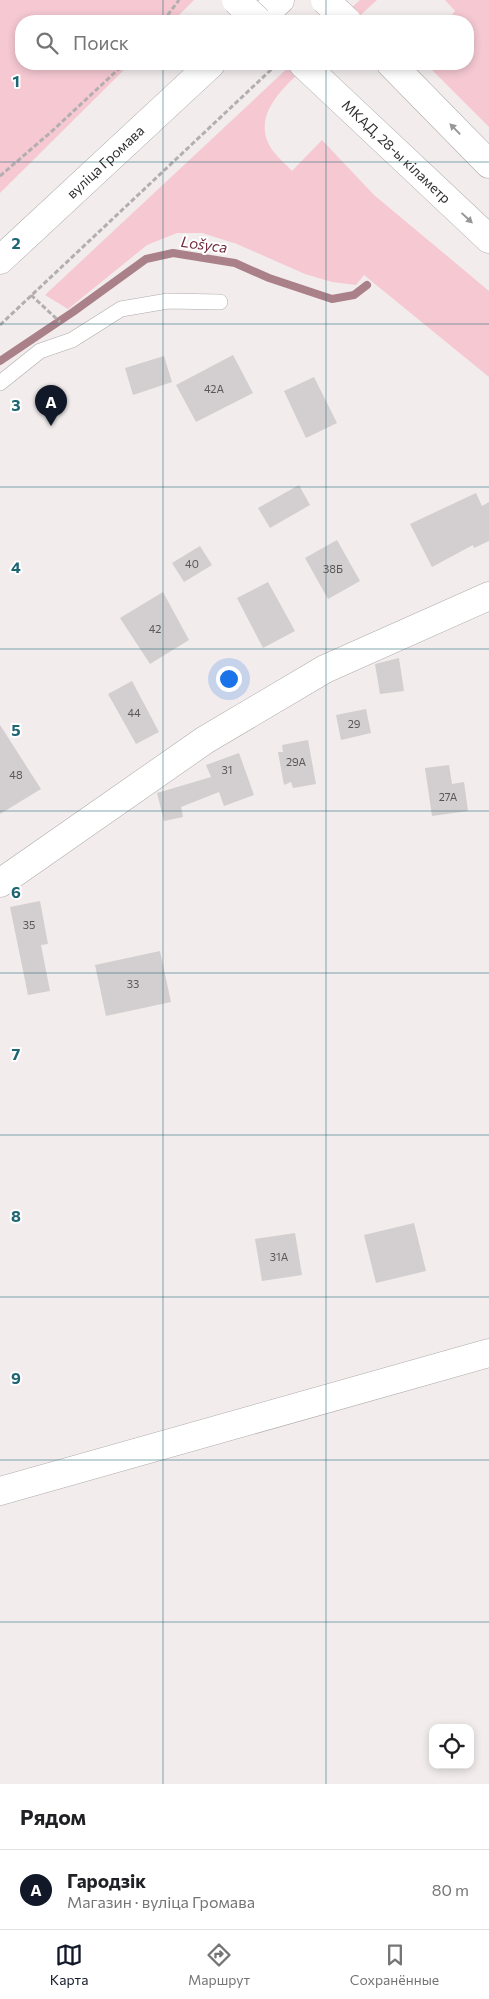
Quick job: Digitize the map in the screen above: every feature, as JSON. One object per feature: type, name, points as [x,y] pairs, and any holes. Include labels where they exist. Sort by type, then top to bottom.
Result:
[{"type":"main road","points":[[236,0],[252,15]]},
{"type":"main road","points":[[264,15],[280,0]]},
{"type":"main road","points":[[325,0],[341,15]]},
{"type":"main road","name":"вуліца Громава","points":[[0,260],[205,70]]},
{"type":"main road","name":"МКАД, 28-ы кіламетр","points":[[309,70],[489,239]]},
{"type":"main road","points":[[397,70],[489,164]]},
{"type":"main road","points":[[0,883],[205,740],[325,669],[489,596]]},
{"type":"main road","points":[[0,1491],[489,1353]]},
{"type":"lane","points":[[0,383],[40,351],[72,340],[120,309],[168,301],[220,302]]},
{"type":"path","points":[[168,15],[180,0]]},
{"type":"path","points":[[0,176],[118,70]]},
{"type":"path","points":[[0,325],[271,70]]},
{"type":"path","points":[[31,296],[54,317]]},
{"type":"shaded area","points":[[0,0],[194,0],[179,15],[15,15],[15,70],[124,70],[0,193]]},
{"type":"shaded area","points":[[360,0],[377,0],[361,15],[344,15]]},
{"type":"shaded area","points":[[445,0],[489,0],[489,127],[432,70],[474,70],[474,15],[452,15],[455,11]]},
{"type":"shaded area","points":[[286,70],[303,70],[280,92],[267,114],[266,138],[273,151],[292,171],[322,140],[374,195],[489,291],[489,377],[364,275],[356,285],[332,282],[305,274],[237,244],[202,233],[177,233],[147,245],[68,309],[45,295]]},
{"type":"building","points":[[233,355],[253,393],[196,422],[176,385]]},
{"type":"building","points":[[164,356],[172,382],[133,395],[125,368]]},
{"type":"building","points":[[314,377],[337,423],[306,438],[284,391]]},
{"type":"building","points":[[299,485],[310,505],[270,528],[258,508]]},
{"type":"building","points":[[476,493],[482,506],[489,502],[489,541],[474,548],[473,545],[432,567],[410,524]]},
{"type":"building","points":[[337,540],[360,581],[328,599],[305,558]]},
{"type":"building","points":[[200,546],[212,565],[184,582],[172,563]]},
{"type":"building","points":[[268,582],[295,631],[263,648],[237,598]]},
{"type":"building","points":[[163,592],[189,640],[150,664],[120,618]]},
{"type":"building","points":[[399,658],[404,691],[380,694],[375,664]]},
{"type":"building","points":[[132,681],[159,732],[136,744],[108,694]]},
{"type":"building","points":[[366,709],[371,733],[341,740],[336,715]]},
{"type":"building","points":[[0,725],[41,789],[0,814]]},
{"type":"building","points":[[308,740],[316,784],[293,788],[291,782],[284,785],[278,752],[283,752],[282,745]]},
{"type":"building","points":[[239,753],[254,795],[224,806],[219,792],[181,807],[183,817],[164,821],[157,793],[211,777],[206,765]]},
{"type":"building","points":[[449,765],[452,784],[464,782],[468,811],[432,816],[425,768]]},
{"type":"building","points":[[40,901],[48,944],[41,945],[50,991],[28,995],[10,907]]},
{"type":"building","points":[[160,951],[171,1002],[106,1016],[95,965]]},
{"type":"building","points":[[414,1223],[426,1271],[376,1283],[364,1235]]},
{"type":"building","points":[[295,1233],[302,1275],[262,1281],[255,1239]]},
{"type":"waterway","name":"Lošyca","points":[[0,361],[73,312],[146,259],[173,253],[235,263],[269,278],[332,299],[354,295],[367,285]]},
{"type":"place","name":"Гародзік","points":[[51,426]]}]
